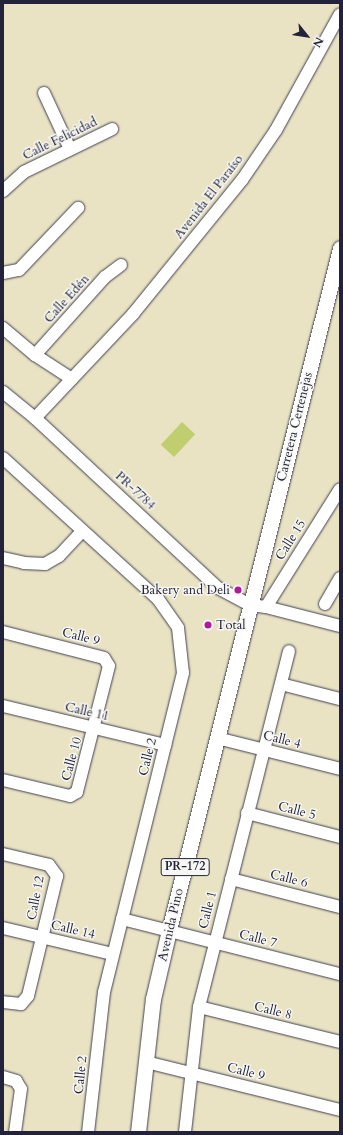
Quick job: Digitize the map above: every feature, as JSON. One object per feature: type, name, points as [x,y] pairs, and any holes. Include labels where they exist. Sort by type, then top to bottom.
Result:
[{"type":"main road","name":"Carretera Certenejas","points":[[250,605],[340,248]]},
{"type":"main road","name":"Avenida Pino","points":[[138,1132],[153,999],[250,605]]},
{"type":"street","name":"Avenida El Paraíso","points":[[72,379],[133,314],[242,180],[276,130],[340,14]]},
{"type":"street","points":[[44,92],[70,149]]},
{"type":"street","name":"Calle Felicidad","points":[[3,191],[24,172],[112,129]]},
{"type":"street","points":[[3,273],[19,270],[78,208]]},
{"type":"street","name":"Calle Edén","points":[[35,355],[105,277],[121,265]]},
{"type":"street","points":[[3,328],[35,355],[72,379],[35,418]]},
{"type":"street","name":"PR-7784","points":[[3,392],[35,418],[218,588],[250,605],[266,607],[340,626]]},
{"type":"street","name":"Calle 2","points":[[3,458],[158,599],[178,628],[183,673],[112,954],[104,992],[88,1132]]},
{"type":"street","name":"Calle 15","points":[[266,607],[340,489]]},
{"type":"street","points":[[3,558],[24,563],[45,564],[59,556],[82,531]]},
{"type":"street","points":[[325,604],[340,578]]},
{"type":"street","name":"Calle 9","points":[[3,632],[104,658],[109,666],[94,728]]},
{"type":"street","name":"Calle 1","points":[[185,1132],[199,1007],[289,652]]},
{"type":"street","points":[[281,684],[340,699]]},
{"type":"street","name":"Calle 11","points":[[3,706],[165,745]]},
{"type":"street","name":"Calle 10","points":[[3,780],[70,796],[77,792],[94,728]]},
{"type":"street","name":"Calle 4","points":[[217,738],[340,769]]},
{"type":"street","name":"Calle 5","points":[[247,813],[340,836]]},
{"type":"street","name":"Calle 12","points":[[3,854],[49,865],[57,876],[28,996],[21,1004],[3,1002]]},
{"type":"street","name":"Calle 6","points":[[231,879],[340,907]]},
{"type":"street","name":"Calle 7","points":[[122,919],[340,974]]},
{"type":"street","name":"Calle 14","points":[[3,928],[112,954]]},
{"type":"street","name":"Calle 8","points":[[199,1007],[340,1042]]},
{"type":"street","name":"Calle 9","points":[[146,1062],[340,1110]]},
{"type":"street","points":[[3,1077],[16,1081],[20,1089],[15,1132]]},
{"type":"green space","points":[[182,422],[195,434],[174,457],[161,445]]},
{"type":"place","name":"Bakery and Deli","points":[[238,590]]},
{"type":"place","name":"Total","points":[[208,625]]}]
